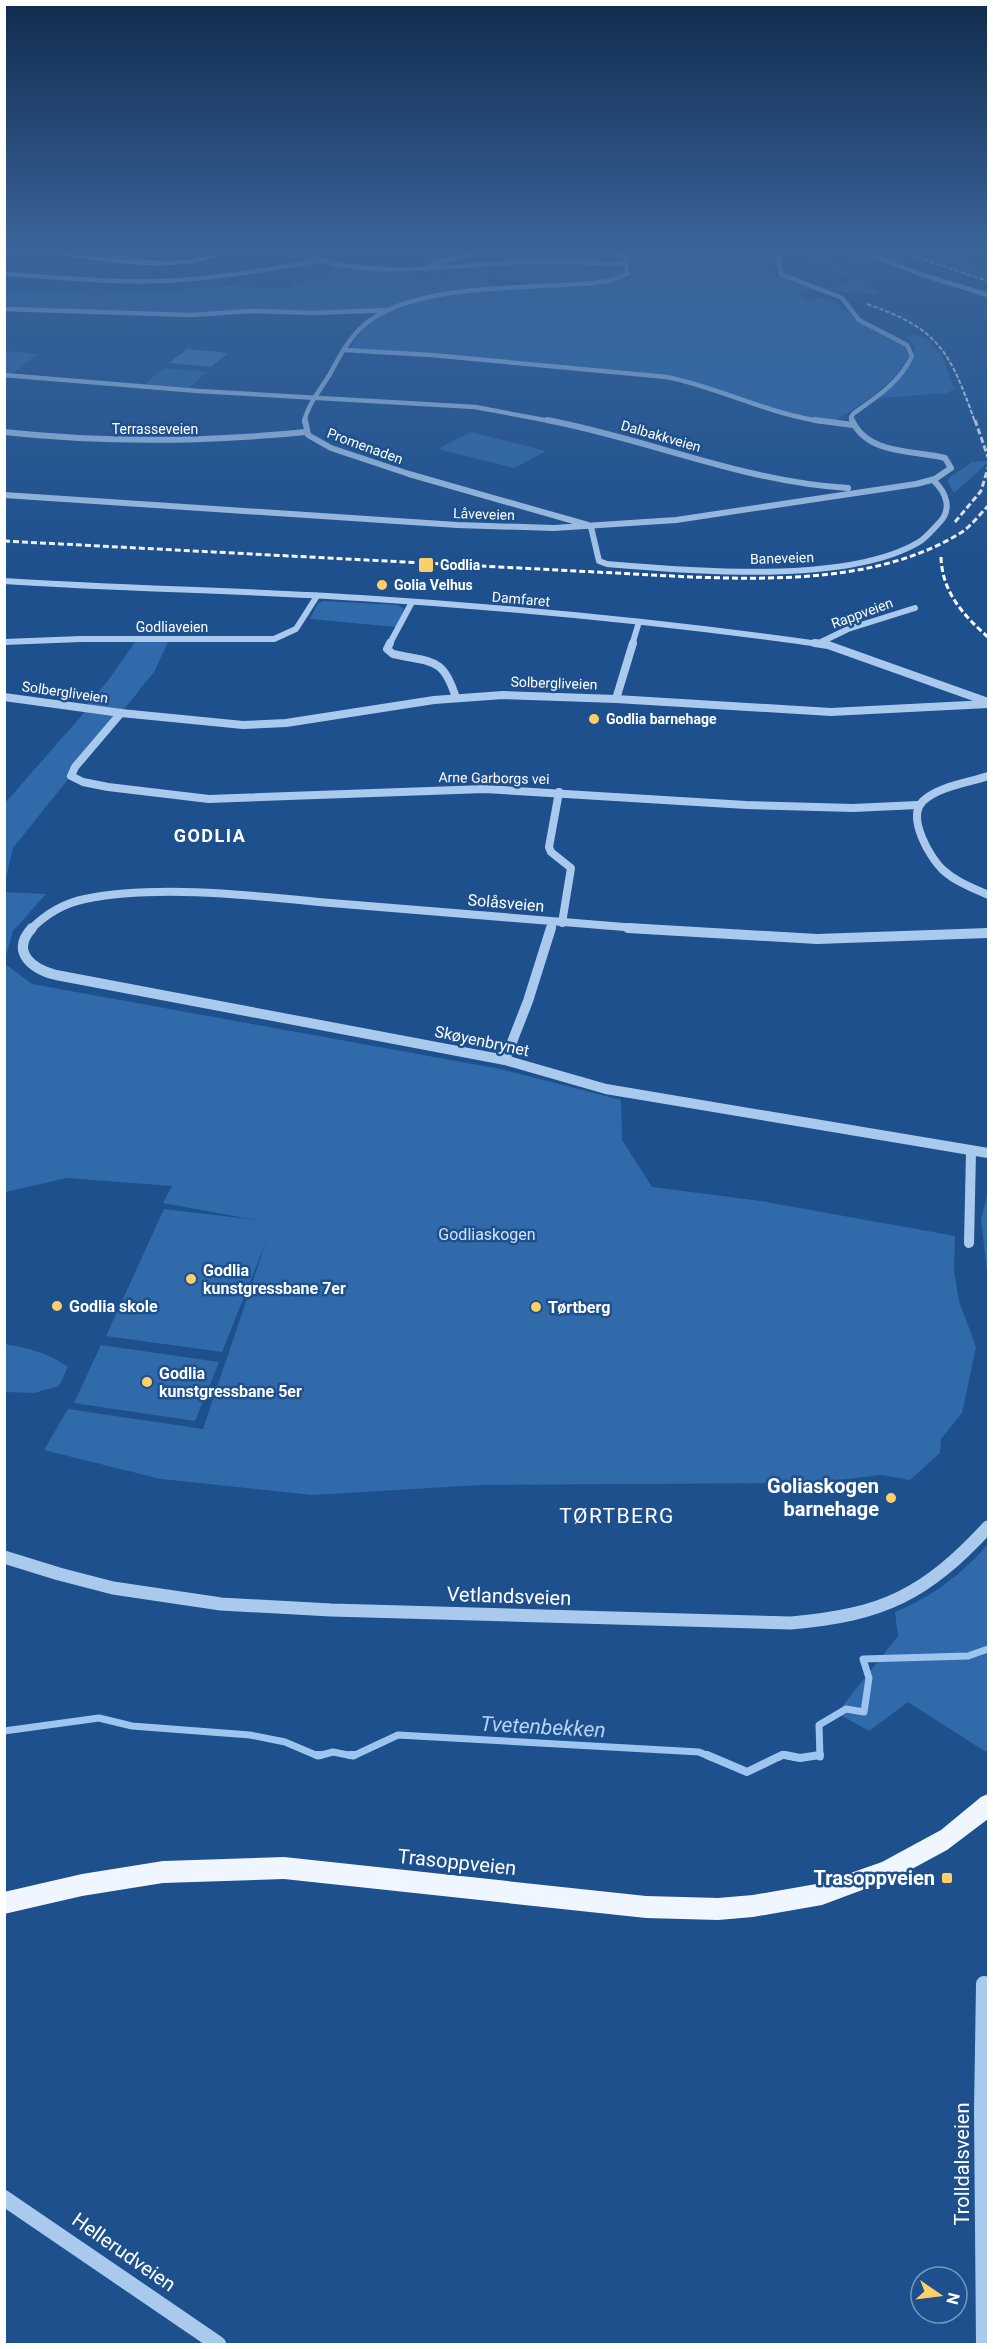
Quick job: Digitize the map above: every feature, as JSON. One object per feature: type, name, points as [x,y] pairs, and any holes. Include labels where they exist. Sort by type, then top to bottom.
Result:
[{"type":"main road","name":"Trasoppveien","points":[[4,1902],[82,1885],[164,1872],[273,1868],[379,1877],[680,1910],[741,1909],[778,1905],[814,1897],[879,1875],[934,1846],[988,1804]]},
{"type":"street","name":"Promenaden","points":[[341,357],[305,416],[306,432],[331,448],[409,474],[582,521],[591,527]]},
{"type":"street","points":[[448,357],[668,377],[704,386],[780,413],[815,421],[853,425]]},
{"type":"street","points":[[912,357],[904,370],[881,394],[851,417],[860,436],[871,443],[927,453],[950,462],[951,468],[933,480]]},
{"type":"street","name":"Dalbakkveien","points":[[4,375],[189,390],[438,404],[508,412],[588,428],[770,479],[811,486],[879,488]]},
{"type":"street","name":"Terrasseveien","points":[[4,432],[72,439],[142,442],[235,439],[306,432]]},
{"type":"street","name":"Låveveien","points":[[4,495],[457,525],[591,527],[698,518],[933,480]]},
{"type":"street","name":"Baneveien","points":[[591,527],[600,561],[607,564],[763,572],[816,569],[879,558],[912,545],[932,532],[942,519],[948,504],[943,488],[933,480]]},
{"type":"street","name":"Damfaret","points":[[4,581],[120,590],[202,589],[412,602],[639,622],[819,643],[988,703]]},
{"type":"street","name":"Godliaveien","points":[[4,642],[91,638],[274,639],[297,631],[317,596]]},
{"type":"street","points":[[412,602],[387,649],[393,654],[439,665],[449,676],[456,698]]},
{"type":"street","name":"Rappveien","points":[[819,643],[848,629],[915,608]]},
{"type":"street","points":[[616,699],[639,622]]},
{"type":"street","name":"Solbergliveien","points":[[4,697],[121,713],[214,723],[261,725],[456,698],[503,695],[616,699],[758,710],[831,711],[988,703]]},
{"type":"street","name":"Solbergliveien","points":[[71,776],[75,767],[121,713]]},
{"type":"street","name":"Arne Garborgs vei","points":[[71,776],[83,782],[102,786],[209,799],[457,790],[559,792],[746,805],[853,808],[918,805]]},
{"type":"street","points":[[987,779],[933,795],[918,805],[916,814],[917,824],[937,864],[952,877],[988,896]]},
{"type":"street","points":[[505,1060],[558,922],[571,868],[551,852],[549,847],[559,792]]},
{"type":"street","name":"Solåsveien","points":[[29,926],[52,908],[78,899],[208,893],[558,922],[788,938],[893,938],[988,933]]},
{"type":"street","name":"Skøyenbrynet","points":[[29,926],[22,936],[20,947],[24,957],[43,971],[505,1060],[613,1090],[971,1152],[988,1153]]},
{"type":"street","points":[[969,1243],[971,1152]]},
{"type":"street","name":"Vetlandsveien","points":[[4,1557],[40,1570],[98,1586],[165,1598],[238,1607],[791,1623],[830,1621],[864,1614],[912,1594],[952,1564],[988,1527]]},
{"type":"street","name":"Trolldalsveien","points":[[984,2344],[982,2112],[986,1985]]},
{"type":"street","name":"Hellerudveien","points":[[4,2198],[218,2344]]},
{"type":"green space","points":[[5,357],[34,357],[12,374],[5,374]]},
{"type":"green space","points":[[446,357],[908,357],[886,385],[834,421],[792,414],[670,377]]},
{"type":"green space","points":[[914,357],[941,357],[954,389],[947,393],[879,398],[902,376]]},
{"type":"green space","points":[[164,368],[207,372],[189,388],[145,384]]},
{"type":"green space","points":[[471,432],[546,451],[514,468],[438,449]]},
{"type":"green space","points":[[988,461],[988,464],[984,464],[954,493],[948,482],[949,478],[972,462]]},
{"type":"green space","points":[[324,601],[397,605],[404,609],[396,627],[310,619],[318,603]]},
{"type":"green space","points":[[138,638],[170,638],[154,672],[13,848],[5,882],[5,803],[90,706],[87,704],[107,682]]},
{"type":"green space","points":[[5,892],[46,894],[13,931],[5,959]]},
{"type":"green space","name":"Godliaskogen","points":[[4,963],[32,984],[500,1069],[621,1100],[622,1140],[652,1187],[761,1201],[955,1236],[954,1271],[959,1301],[976,1347],[962,1413],[941,1439],[940,1453],[910,1480],[881,1475],[812,1483],[481,1485],[312,1495],[161,1479],[44,1450],[68,1409],[203,1429],[266,1242],[222,1352],[106,1336],[164,1209],[256,1220],[163,1203],[172,1186],[67,1178],[5,1192]]},
{"type":"green space","points":[[988,1192],[988,1280],[981,1219]]},
{"type":"green space","points":[[4,1344],[38,1352],[68,1367],[59,1386],[34,1393],[5,1392]]},
{"type":"green space","name":"Godlia kunstgressbane 5er","points":[[101,1345],[219,1362],[195,1421],[74,1403]]},
{"type":"green space","points":[[988,1544],[988,1748],[986,1752],[908,1702],[869,1731],[837,1713],[898,1636],[895,1612],[946,1584]]},
{"type":"building","points":[[177,357],[224,357],[211,367],[169,363]]},
{"type":"waterway","name":"Tvetenbekken","points":[[820,1755],[819,1725],[846,1709],[864,1712],[869,1678],[863,1659],[968,1656],[988,1649]]},
{"type":"waterway","name":"Tvetenbekken","points":[[4,1731],[99,1718],[132,1726],[250,1735],[285,1742],[318,1756],[333,1752],[353,1756],[398,1735],[699,1752],[711,1757]]},
{"type":"waterway","name":"Tvetenbekken","points":[[707,1755],[747,1772],[782,1755]]},
{"type":"waterway","name":"Tvetenbekken","points":[[779,1757],[783,1755],[794,1757]]},
{"type":"waterway","name":"Tvetenbekken","points":[[785,1755],[800,1758],[820,1755]]},
{"type":"railway","points":[[947,357],[958,378],[975,422]]},
{"type":"railway","points":[[975,420],[988,457]]},
{"type":"railway","points":[[955,522],[981,491],[988,468]]},
{"type":"railway","points":[[4,541],[691,577],[795,577],[865,569],[932,548],[962,532],[988,506]]},
{"type":"railway","points":[[941,557],[942,570],[950,592],[962,611],[988,637]]},
{"type":"place","name":"Godlia","points":[[426,565]]},
{"type":"place","name":"Golia Velhus","points":[[382,585]]},
{"type":"place","name":"Godlia barnehage","points":[[594,719]]},
{"type":"place","name":"Godlia kunstgressbane 7er","points":[[191,1279]]},
{"type":"place","name":"Godlia skole","points":[[57,1306]]},
{"type":"place","name":"Tørtberg","points":[[536,1307]]},
{"type":"place","name":"Godlia kunstgressbane 5er","points":[[147,1382]]},
{"type":"place","name":"Goliaskogen barnehage","points":[[891,1498]]},
{"type":"place","name":"Trasoppveien","points":[[947,1878]]},
{"type":"district","name":"GODLIA","points":[[210,835]]},
{"type":"district","name":"TØRTBERG","points":[[617,1516]]}]
